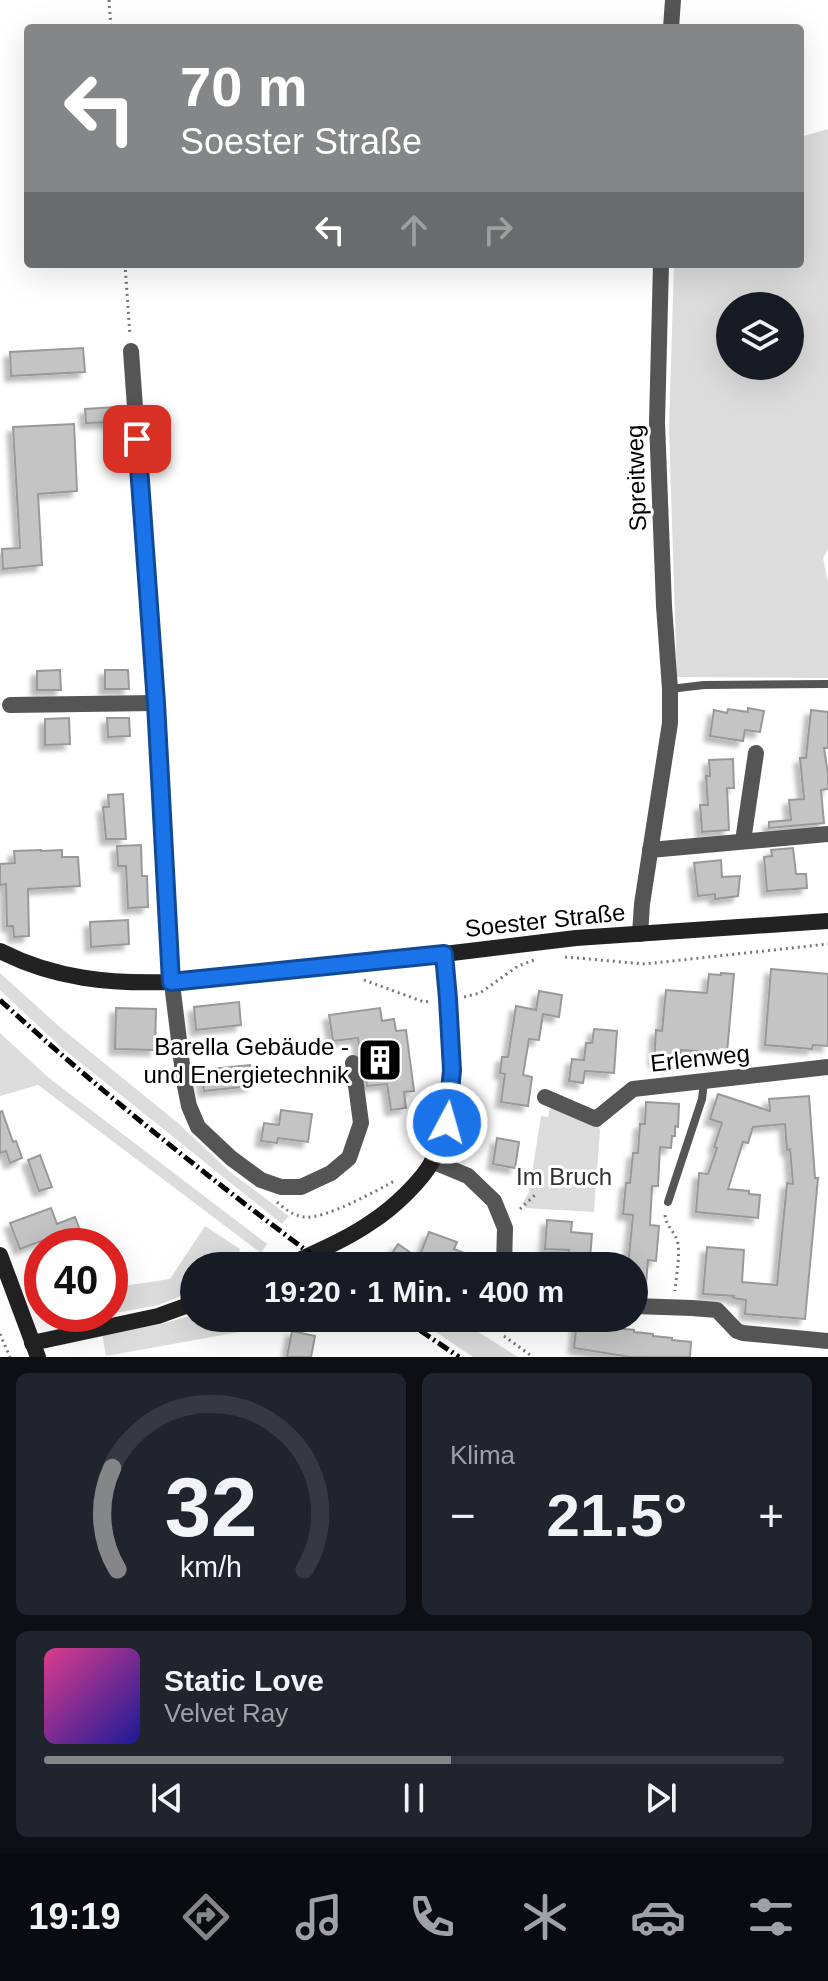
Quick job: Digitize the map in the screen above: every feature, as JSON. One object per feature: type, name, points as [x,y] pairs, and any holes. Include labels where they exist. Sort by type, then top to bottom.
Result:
[{"type":"street","points":[[671,24],[673,0]]},
{"type":"street","name":"Spreitweg","points":[[640,934],[670,723],[657,422],[661,268]]},
{"type":"street","points":[[131,351],[156,703],[171,982],[189,1106],[198,1127],[231,1158],[261,1180],[281,1187],[301,1187],[331,1173],[349,1158],[361,1123],[353,1063]]},
{"type":"street","points":[[10,705],[156,703]]},
{"type":"street","points":[[743,841],[756,753]]},
{"type":"street","points":[[650,850],[828,834]]},
{"type":"street","name":"Soester Straße","points":[[0,951],[48,970],[92,981],[171,982],[576,938],[828,921]]},
{"type":"street","points":[[316,1252],[376,1220],[408,1191],[432,1161],[447,1123],[452,1070],[444,954]]},
{"type":"street","name":"Erlenweg","points":[[545,1097],[596,1119],[633,1089],[828,1067]]},
{"type":"street","points":[[432,1161],[468,1176],[494,1201],[505,1228],[504,1252]]},
{"type":"street","points":[[0,1255],[35,1350],[180,1308]]},
{"type":"street","points":[[648,1307],[717,1310],[737,1331],[743,1333],[828,1341]]},
{"type":"lane","points":[[670,689],[704,685],[828,684]]},
{"type":"lane","points":[[668,1202],[702,1099],[704,1082]]},
{"type":"path","points":[[109,0],[111,24]]},
{"type":"path","points":[[125,268],[131,351]]},
{"type":"path","points":[[562,957],[645,964],[828,944]]},
{"type":"path","points":[[363,979],[424,1002],[469,997],[480,993],[518,966],[537,959]]},
{"type":"path","points":[[278,1203],[291,1213],[307,1218],[327,1213],[400,1177]]},
{"type":"path","points":[[520,1209],[535,1195]]},
{"type":"path","points":[[668,1202],[665,1219],[679,1246],[674,1307]]},
{"type":"path","points":[[502,1332],[506,1338],[533,1357]]},
{"type":"path","points":[[0,1334],[10,1357]]},
{"type":"green space","points":[[828,129],[828,549],[823,558],[828,582],[828,678],[677,677],[669,429],[674,268],[804,268],[804,136]]},
{"type":"green space","points":[[0,973],[61,1028],[178,1123],[229,1171],[289,1216],[282,1224],[61,1047],[0,990]]},
{"type":"green space","points":[[0,1033],[49,1078],[267,1244],[260,1252],[38,1085],[0,1096]]},
{"type":"green space","name":"Im Bruch","points":[[555,1105],[598,1125],[600,1130],[594,1212],[526,1208],[522,1204],[529,1192],[541,1116],[548,1117],[549,1110]]},
{"type":"green space","points":[[205,1226],[240,1249],[239,1252],[188,1252]]},
{"type":"green space","points":[[180,1264],[180,1296],[158,1305],[128,1311],[128,1285],[170,1279]]},
{"type":"green space","points":[[180,1319],[180,1332],[239,1332],[106,1356],[102,1334]]},
{"type":"green space","points":[[436,1332],[478,1332],[518,1357],[473,1357]]},
{"type":"building","points":[[83,348],[85,372],[11,376],[10,352]]},
{"type":"building","points":[[115,407],[116,422],[86,423],[85,409]]},
{"type":"building","points":[[74,424],[77,491],[38,494],[42,565],[3,569],[2,549],[20,548],[13,427]]},
{"type":"building","points":[[60,670],[61,690],[37,690],[37,671]]},
{"type":"building","points":[[105,670],[128,670],[129,689],[105,689]]},
{"type":"building","points":[[748,708],[764,711],[760,732],[745,730],[743,741],[710,736],[714,710],[748,712]]},
{"type":"building","points":[[811,710],[828,712],[828,748],[824,748],[828,789],[821,790],[824,823],[769,828],[769,822],[791,820],[789,800],[804,799],[800,758],[806,758]]},
{"type":"building","points":[[69,718],[70,744],[45,745],[45,719]]},
{"type":"building","points":[[107,718],[129,718],[130,736],[108,737]]},
{"type":"building","points":[[733,759],[734,788],[727,788],[729,830],[702,832],[700,805],[708,805],[706,776],[710,776],[709,760]]},
{"type":"building","points":[[123,794],[126,839],[106,839],[103,807],[109,807],[108,795]]},
{"type":"building","points":[[141,845],[142,876],[147,876],[148,907],[128,908],[126,866],[118,866],[117,846]]},
{"type":"building","points":[[793,848],[796,874],[806,874],[807,888],[767,891],[764,857],[772,856],[771,850]]},
{"type":"building","points":[[62,850],[62,857],[78,857],[80,886],[28,889],[29,936],[14,937],[13,926],[7,926],[6,884],[0,885],[0,864],[15,863],[14,851]]},
{"type":"building","points":[[721,860],[722,877],[740,876],[738,896],[715,899],[715,894],[698,896],[694,863]]},
{"type":"building","points":[[128,920],[129,944],[91,947],[90,922]]},
{"type":"building","points":[[771,969],[828,974],[828,1046],[813,1045],[812,1049],[765,1045]]},
{"type":"building","points":[[709,974],[734,974],[727,1053],[681,1050],[680,1063],[670,1063],[665,1067],[654,1061],[656,1030],[662,1031],[666,990],[707,993]]},
{"type":"building","points":[[539,991],[562,995],[559,1017],[543,1014],[539,1040],[529,1039],[523,1075],[532,1077],[528,1106],[501,1102],[505,1074],[500,1073],[502,1057],[508,1057],[516,1006],[536,1010]]},
{"type":"building","points":[[239,1002],[241,1025],[196,1030],[194,1007]]},
{"type":"building","points":[[116,1008],[156,1009],[155,1050],[115,1049]]},
{"type":"building","points":[[380,1008],[382,1021],[394,1019],[396,1031],[406,1030],[414,1091],[404,1092],[406,1108],[391,1110],[387,1084],[367,1086],[358,1038],[333,1041],[329,1015]]},
{"type":"building","points":[[594,1029],[617,1031],[614,1073],[585,1071],[583,1083],[569,1081],[572,1059],[584,1060],[586,1043],[592,1043]]},
{"type":"building","points":[[250,1065],[252,1086],[204,1091],[201,1070]]},
{"type":"building","points":[[718,1094],[770,1111],[769,1099],[809,1096],[815,1178],[818,1178],[805,1319],[745,1314],[746,1300],[703,1294],[707,1247],[744,1250],[742,1282],[777,1285],[787,1183],[793,1184],[785,1124],[753,1127],[748,1143],[743,1142],[728,1189],[760,1195],[758,1218],[696,1212],[699,1173],[708,1174],[722,1123],[710,1119]]},
{"type":"building","points":[[646,1102],[679,1104],[678,1127],[675,1126],[671,1148],[660,1147],[658,1186],[652,1186],[650,1225],[659,1226],[656,1261],[648,1260],[648,1252],[629,1252],[633,1215],[623,1214],[633,1153],[638,1153],[640,1124],[645,1124]]},
{"type":"building","points":[[281,1110],[312,1114],[308,1142],[278,1138],[277,1143],[261,1141],[264,1123],[279,1125]]},
{"type":"building","points":[[2,1111],[22,1158],[10,1163],[6,1151],[0,1153]]},
{"type":"building","points":[[497,1138],[519,1142],[515,1168],[493,1164]]},
{"type":"building","points":[[40,1155],[52,1187],[39,1191],[28,1160]]},
{"type":"building","points":[[51,1208],[57,1224],[75,1217],[79,1228],[24,1228],[24,1248],[20,1249],[10,1223]]},
{"type":"building","points":[[547,1220],[572,1222],[571,1232],[592,1234],[591,1252],[545,1249]]},
{"type":"building","points":[[429,1232],[457,1242],[454,1249],[462,1252],[421,1252]]},
{"type":"building","points":[[398,1244],[410,1252],[393,1252]]},
{"type":"building","points":[[292,1332],[315,1336],[311,1357],[287,1357]]},
{"type":"building","points":[[576,1332],[634,1332],[691,1342],[690,1357],[630,1357],[574,1348]]},
{"type":"railway","points":[[0,1000],[160,1137],[309,1252]]},
{"type":"railway","points":[[422,1332],[459,1357]]},
{"type":"place","name":"Barella Gebäude - und Energietechnik","points":[[380,1060]]},
{"type":"route","points":[[137,439],[156,703],[171,982],[444,954],[452,1070],[447,1123]]}]
